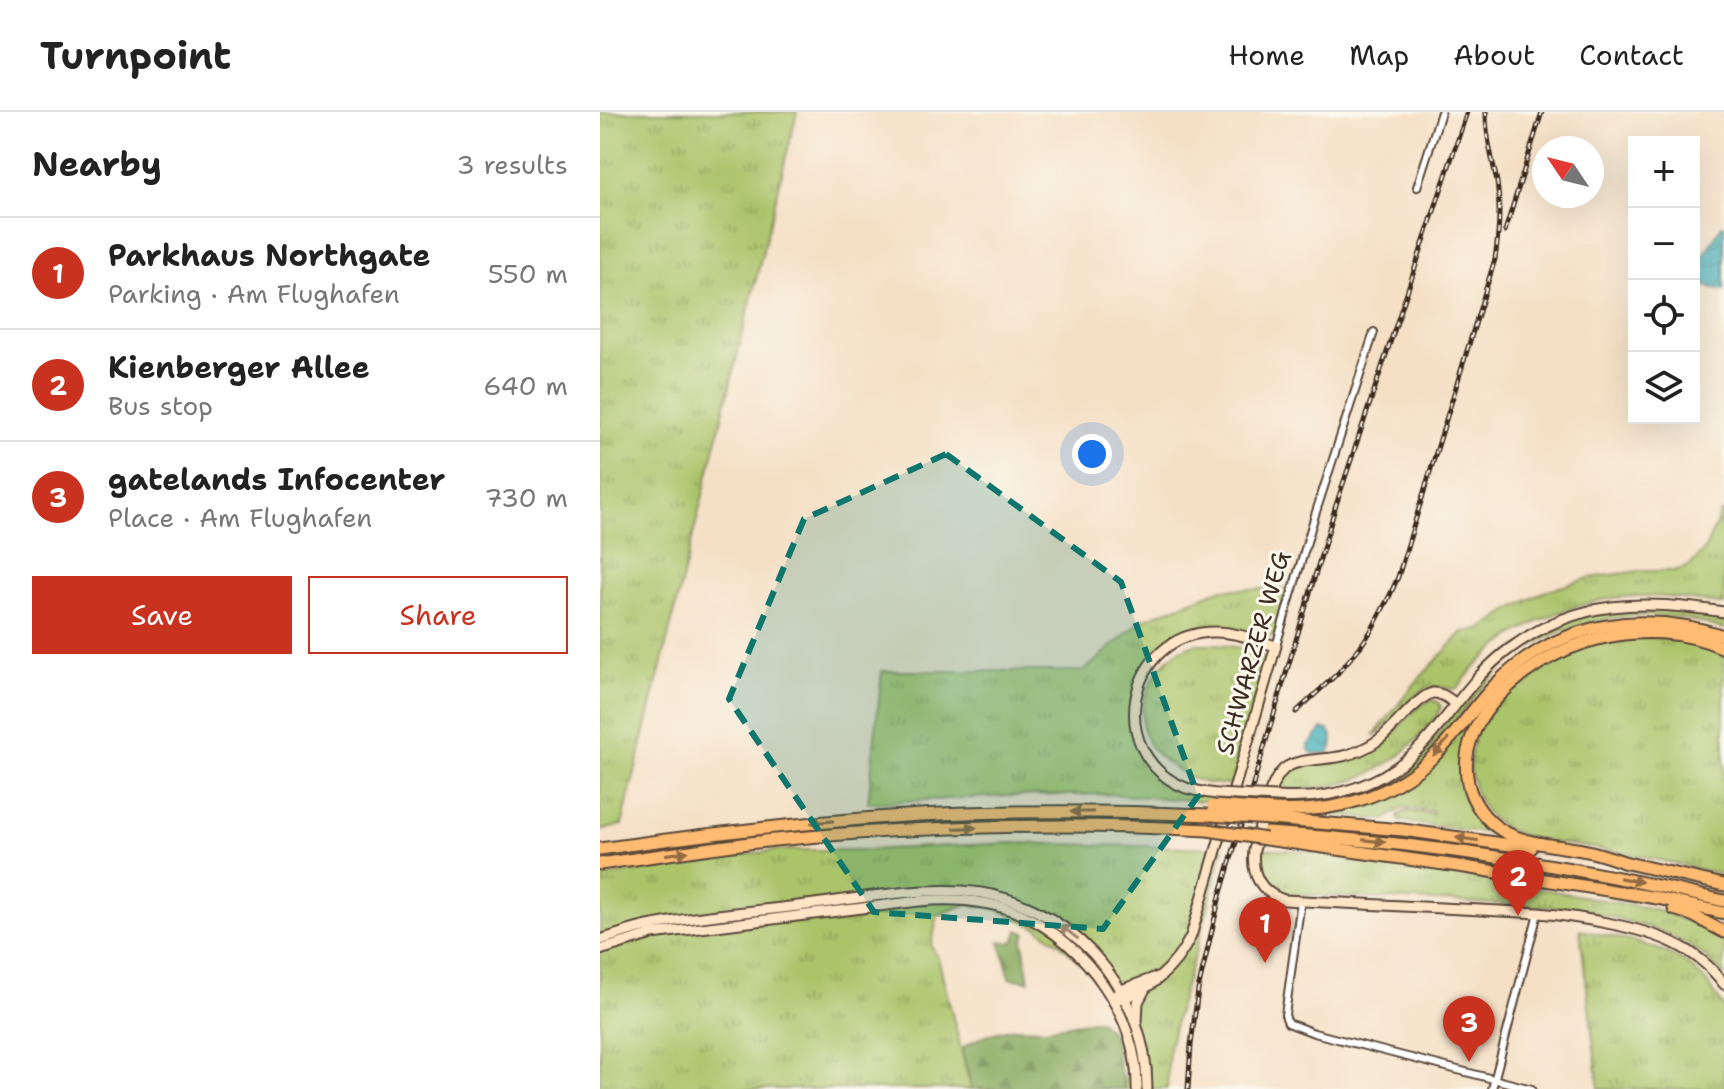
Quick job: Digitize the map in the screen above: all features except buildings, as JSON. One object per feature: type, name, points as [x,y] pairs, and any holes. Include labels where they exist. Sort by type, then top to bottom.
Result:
[{"type":"highway","points":[[1272,814],[1348,804],[1370,798],[1389,788],[1435,755],[1508,673],[1564,638],[1596,628],[1641,622],[1686,626],[1724,636]]},
{"type":"highway","points":[[1724,648],[1705,641],[1654,632],[1621,634],[1567,649],[1529,669],[1497,698],[1478,723],[1466,754],[1467,775],[1474,800],[1487,819],[1503,831],[1520,839],[1591,852],[1724,885]]},
{"type":"highway","points":[[600,849],[717,833],[905,816],[1160,813],[1214,805],[1627,863]]},
{"type":"highway","points":[[600,864],[773,841],[926,829],[1068,826],[1208,830],[1395,844],[1535,862],[1654,884],[1724,901]]},
{"type":"highway","points":[[1266,836],[1657,898],[1724,913]]},
{"type":"highway","points":[[1568,885],[1668,906],[1724,932]]},
{"type":"street","points":[[1417,187],[1441,112]]},
{"type":"street","name":"SCHWARZER WEG","points":[[1123,994],[1149,986],[1176,961],[1191,936],[1315,515],[1374,332]]},
{"type":"street","points":[[1276,646],[1244,636],[1216,632],[1194,635],[1173,644],[1157,656],[1139,683],[1134,719],[1143,749],[1160,772],[1214,805],[1277,797],[1314,798],[1351,791],[1399,766],[1427,740],[1472,682],[1509,649],[1539,630],[1572,616],[1615,606],[1670,605],[1724,612]]},
{"type":"street","points":[[1455,703],[1431,693],[1421,699],[1394,728],[1363,749],[1345,756],[1293,764],[1283,770],[1276,779],[1254,850],[1253,867],[1257,881],[1264,889],[1280,899],[1538,913],[1639,930],[1679,944],[1705,962],[1724,984]]},
{"type":"street","points":[[600,940],[677,921],[911,893],[963,891],[1005,898],[1042,913],[1061,925],[1094,954],[1115,979],[1137,1025],[1147,1089]]},
{"type":"street","points":[[600,950],[652,934],[678,930],[919,901],[960,899],[1001,907],[1038,922],[1068,945],[1098,977],[1113,1000],[1131,1044],[1137,1089]]},
{"type":"street","points":[[1301,901],[1285,1015],[1288,1023],[1314,1033],[1532,1089]]},
{"type":"street","points":[[1492,1089],[1538,913]]},
{"type":"street","name":"SCHWARZER WEG","points":[[1113,1000],[1159,976]]},
{"type":"street","points":[[1137,1025],[1140,995],[1149,986]]},
{"type":"highlighted area","points":[[946,454],[1121,582],[1198,796],[1103,929],[874,912],[729,699],[804,519]]},
{"type":"green space","points":[[600,112],[797,112],[622,825],[600,831]]},
{"type":"green space","points":[[1721,513],[1724,513],[1724,605],[1644,596],[1591,602],[1565,610],[1516,634],[1494,650],[1457,689],[1432,687],[1417,694],[1374,735],[1417,681],[1463,632],[1480,630],[1544,592],[1589,578],[1639,571],[1674,571],[1690,566],[1705,549]]},
{"type":"green space","points":[[1222,589],[1290,589],[1277,632],[1263,639],[1226,629],[1211,629],[1173,638],[1157,651],[1143,670],[1132,696],[1131,710],[1134,736],[1156,772],[1174,783],[1212,797],[1211,802],[1110,794],[868,803],[882,671],[1084,671],[1142,620]]},
{"type":"green space","points":[[1671,609],[1724,616],[1724,629],[1680,618],[1642,615],[1597,621],[1553,635],[1514,658],[1496,673],[1429,750],[1394,776],[1356,794],[1290,804],[1347,795],[1399,771],[1428,746],[1490,670],[1537,635],[1575,619],[1602,612]]},
{"type":"green space","points":[[1626,638],[1668,638],[1724,653],[1724,875],[1526,836],[1492,819],[1476,793],[1470,757],[1476,735],[1504,697],[1523,681],[1565,655],[1589,645]]},
{"type":"green space","points":[[1195,644],[1217,644],[1258,651],[1263,657],[1266,670],[1231,785],[1206,783],[1180,772],[1157,754],[1143,729],[1144,702],[1155,676],[1175,653]]},
{"type":"green space","points":[[1432,700],[1441,707],[1434,720],[1408,747],[1376,771],[1319,788],[1277,789],[1281,779],[1296,768],[1337,761],[1380,742]]},
{"type":"green space","points":[[1475,716],[1462,748],[1461,779],[1472,808],[1496,834],[1401,822],[1399,814],[1408,811],[1433,814],[1433,811],[1403,807],[1385,820],[1325,814],[1374,799]]},
{"type":"green space","points":[[1011,843],[1224,848],[1169,1048],[1167,1089],[1124,1089],[1119,1021],[1104,992],[1085,967],[1063,946],[1038,928],[996,909],[967,904],[938,915],[931,946],[938,958],[971,1089],[600,1089],[600,877],[777,850],[866,850]]},
{"type":"green space","points":[[1260,848],[1325,853],[1431,869],[1654,909],[1688,921],[1724,940],[1724,976],[1706,957],[1670,935],[1577,908],[1285,893],[1269,885],[1263,878],[1258,860]]},
{"type":"green space","points":[[1018,930],[1026,933],[1023,941],[1029,981],[1010,978],[1000,941],[1010,943],[1015,940]]},
{"type":"green space","points":[[1580,930],[1663,951],[1684,961],[1705,980],[1724,1007],[1724,1089],[1599,1089]]},
{"type":"green space","points":[[1098,1020],[1112,1032],[1124,1089],[972,1089],[962,1051],[965,1046],[986,1035],[1014,1028],[1044,1029]]},
{"type":"water","points":[[1724,225],[1724,290],[1700,285],[1700,261]]},
{"type":"water","points":[[1322,729],[1331,733],[1332,747],[1329,753],[1313,754],[1309,745]]},
{"type":"railway","points":[[1188,1089],[1198,990],[1220,896],[1336,505],[1467,112]]},
{"type":"railway","points":[[1296,712],[1337,674],[1360,647],[1398,577],[1495,259],[1499,201],[1486,112]]},
{"type":"railway","points":[[1505,231],[1542,112]]},
{"type":"place","name":"Kienberger Allee","points":[[1518,916]]},
{"type":"place","name":"Parkhaus Northgate","points":[[1265,963]]},
{"type":"place","name":"gatelands Infocenter","points":[[1469,1062]]}]
